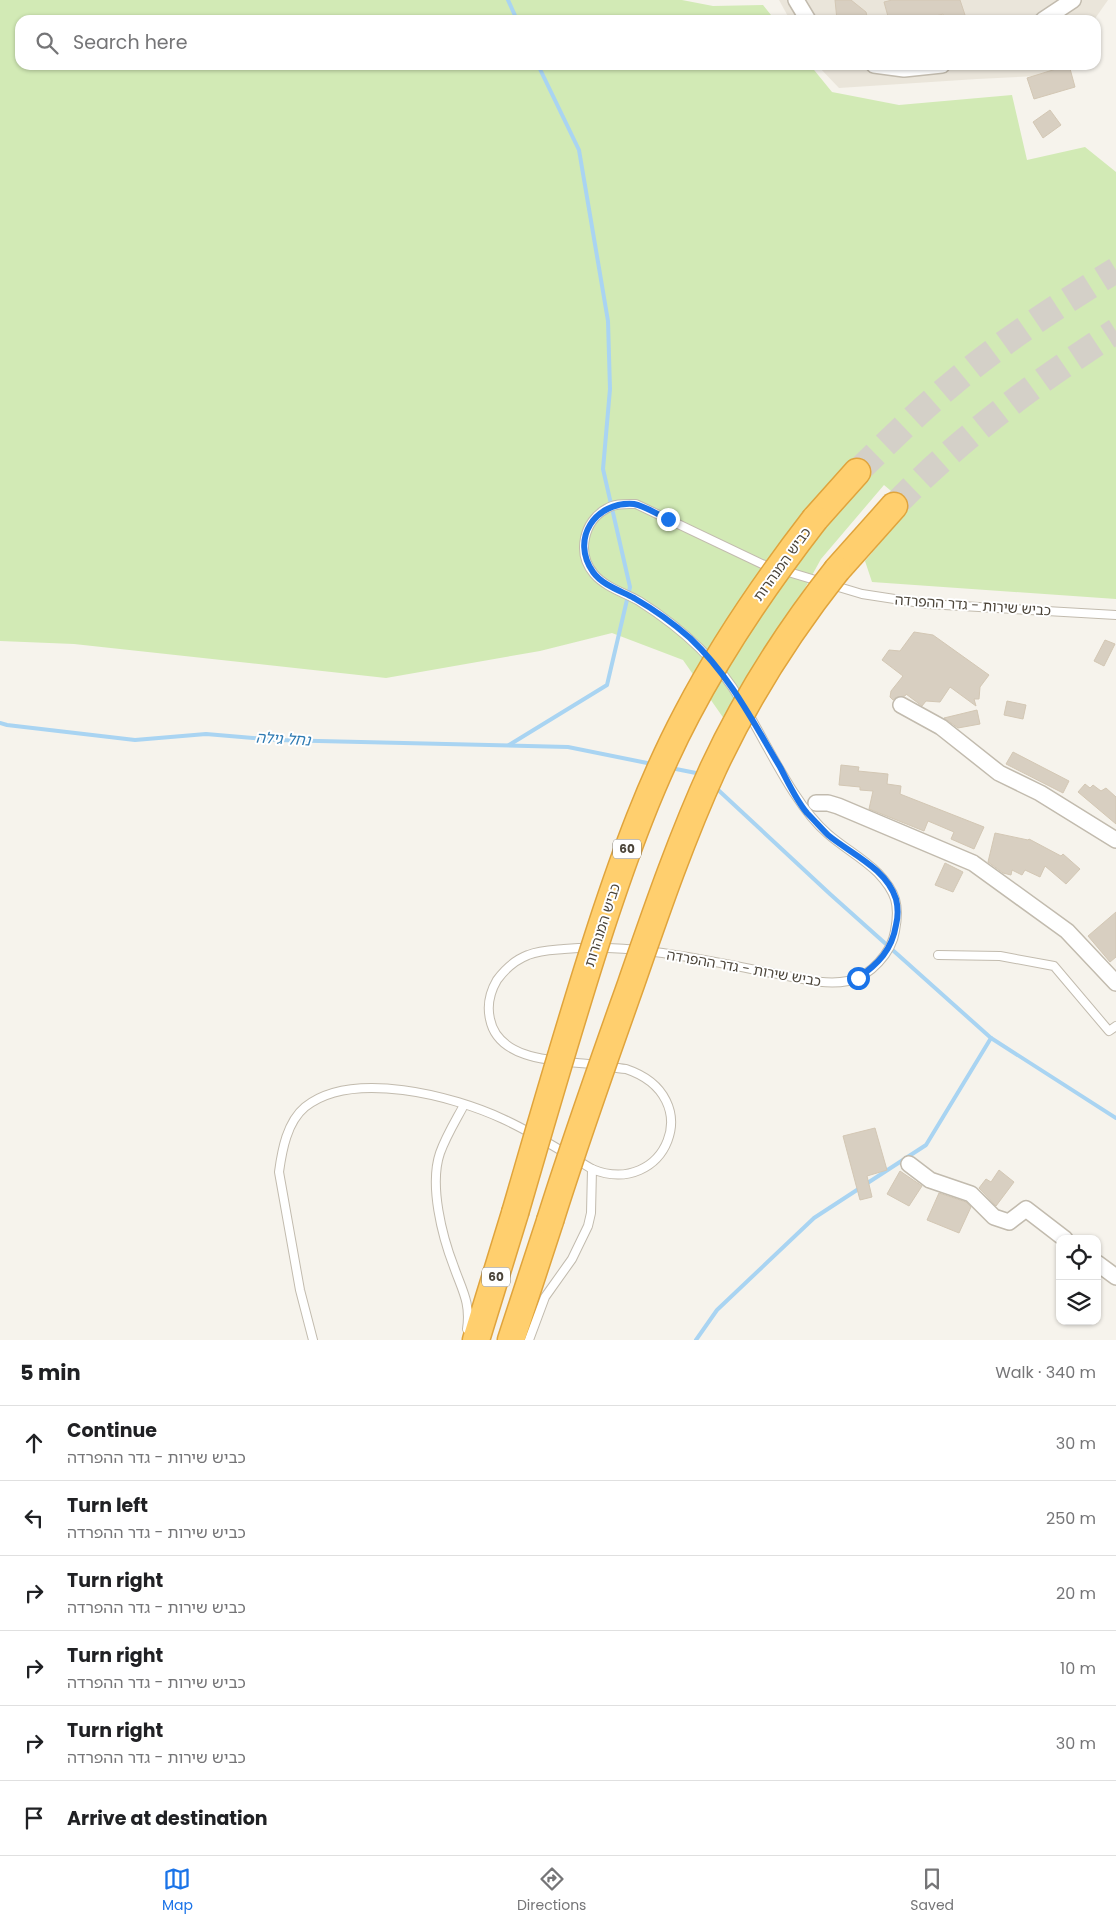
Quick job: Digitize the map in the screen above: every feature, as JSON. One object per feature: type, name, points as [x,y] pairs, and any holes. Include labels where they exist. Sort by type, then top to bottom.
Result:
[{"type":"highway","name":"כביש המנהרות","points":[[471,1339],[515,1213],[591,957],[627,851],[659,772],[687,714],[731,637],[781,563],[857,472]]},
{"type":"highway","name":"60","points":[[511,1340],[572,1152],[656,913],[676,857],[713,769],[738,719],[776,654],[837,570],[894,506]]},
{"type":"street","points":[[796,0],[805,15]]},
{"type":"street","points":[[1050,15],[1073,0]]},
{"type":"street","points":[[901,705],[941,727],[999,773],[1040,793],[1116,840]]},
{"type":"street","points":[[816,803],[828,803],[838,806],[974,863],[1067,931],[1116,983]]},
{"type":"street","points":[[909,1164],[930,1180],[971,1194],[994,1217],[1009,1222],[1026,1209],[1060,1235]]},
{"type":"street","points":[[1101,1266],[1116,1277]]},
{"type":"lane","name":"כביש שירות - גדר ההפרדה","points":[[313,1340],[300,1290],[279,1172],[281,1153],[288,1132],[295,1119],[305,1107],[322,1098],[342,1091],[364,1089],[410,1090],[464,1104],[502,1118],[592,1169],[605,1174],[619,1175],[636,1171],[652,1162],[662,1152],[668,1141],[671,1126],[667,1102],[655,1084],[640,1074],[626,1069],[528,1056],[511,1048],[500,1039],[491,1026],[488,1011],[490,1000],[494,986],[503,972],[514,962],[529,954],[544,951],[574,948],[622,948],[687,957],[824,982],[848,981],[858,978],[874,966],[885,955],[894,938],[898,917],[896,900],[890,886],[872,866],[828,834],[805,811],[735,691],[718,667],[688,637],[657,613],[605,583],[594,574],[584,552],[588,527],[596,517],[607,508],[618,504],[636,504],[762,564],[862,594],[927,604],[1116,615]]},
{"type":"lane","points":[[938,955],[1000,956],[1054,966],[1110,1031],[1116,1026]]},
{"type":"lane","points":[[464,1104],[440,1155],[437,1172],[441,1228],[446,1247],[467,1301],[471,1339]]},
{"type":"lane","points":[[529,1340],[545,1297],[572,1259],[588,1226],[591,1213],[592,1169]]},
{"type":"shaded area","points":[[779,0],[1108,0],[1098,15],[787,15]]},
{"type":"shaded area","points":[[822,70],[1062,70],[1059,75],[839,88]]},
{"type":"green space","points":[[0,0],[682,0],[713,6],[763,5],[771,15],[15,15],[15,70],[814,70],[832,92],[899,105],[1012,95],[1027,160],[1085,147],[1116,172],[1116,599],[872,582],[865,561],[910,507],[884,485],[821,559],[729,726],[683,660],[612,633],[540,651],[386,678],[74,644],[0,641]]},
{"type":"building","points":[[835,0],[851,0],[866,12],[867,15],[836,15]]},
{"type":"building","points":[[892,0],[960,0],[965,15],[888,15],[884,2]]},
{"type":"building","points":[[1053,70],[1070,70],[1075,87],[1034,99],[1027,78]]},
{"type":"building","points":[[1050,110],[1061,125],[1043,138],[1033,122]]},
{"type":"building","points":[[914,632],[933,635],[989,675],[980,687],[979,699],[974,699],[976,706],[950,687],[940,702],[926,701],[922,706],[906,694],[893,700],[890,697],[891,691],[903,676],[882,660],[889,650],[900,651]]},
{"type":"building","points":[[1105,640],[1115,644],[1104,666],[1094,661]]},
{"type":"building","points":[[1007,701],[1026,705],[1023,719],[1004,715]]},
{"type":"building","points":[[977,710],[980,724],[958,728],[944,718]]},
{"type":"building","points":[[1013,752],[1069,781],[1063,793],[1006,764]]},
{"type":"building","points":[[841,765],[859,767],[858,771],[888,774],[887,784],[901,786],[900,794],[984,827],[974,849],[951,839],[954,832],[928,821],[924,831],[869,809],[873,791],[860,790],[860,787],[839,785]]},
{"type":"building","points":[[1085,784],[1090,788],[1093,785],[1101,791],[1106,788],[1116,797],[1116,824],[1078,792]]},
{"type":"building","points":[[995,833],[1029,839],[1061,856],[1063,854],[1080,869],[1066,884],[1045,866],[1040,877],[1025,870],[1022,875],[1012,870],[1011,875],[1003,873],[988,862]]},
{"type":"building","points":[[945,863],[963,872],[953,892],[935,885]]},
{"type":"building","points":[[1116,912],[1116,957],[1110,962],[1088,936]]},
{"type":"building","points":[[875,1128],[887,1170],[867,1176],[872,1197],[860,1200],[843,1136]]},
{"type":"building","points":[[999,1170],[1014,1182],[996,1206],[979,1188],[986,1179],[991,1182]]},
{"type":"building","points":[[900,1171],[922,1186],[909,1206],[887,1194]]},
{"type":"building","points":[[939,1193],[966,1202],[971,1207],[959,1233],[927,1220]]},
{"type":"waterway","points":[[508,0],[515,15]]},
{"type":"waterway","points":[[509,745],[607,685],[630,587],[603,469],[610,389],[608,321],[579,150],[540,70]]},
{"type":"waterway","name":"נחל גילה","points":[[0,723],[135,740],[206,734],[276,740],[568,747],[652,764]]},
{"type":"waterway","points":[[671,768],[701,774]]},
{"type":"waterway","points":[[715,787],[830,894],[991,1038],[1116,1118]]},
{"type":"waterway","points":[[866,1184],[926,1145],[991,1038]]},
{"type":"waterway","points":[[696,1340],[717,1310],[814,1218],[860,1188]]},
{"type":"tunnel","points":[[857,472],[928,404],[972,367],[1032,324],[1116,270]]},
{"type":"tunnel","points":[[894,506],[972,434],[1057,370],[1116,331]]},
{"type":"route","points":[[668,519],[636,504],[618,504],[607,508],[588,527],[584,552],[587,562],[594,574],[605,583],[657,613],[688,637],[718,667],[735,691],[805,811],[828,834],[872,866],[890,886],[896,900],[898,917],[894,938],[885,955],[858,978]]}]
